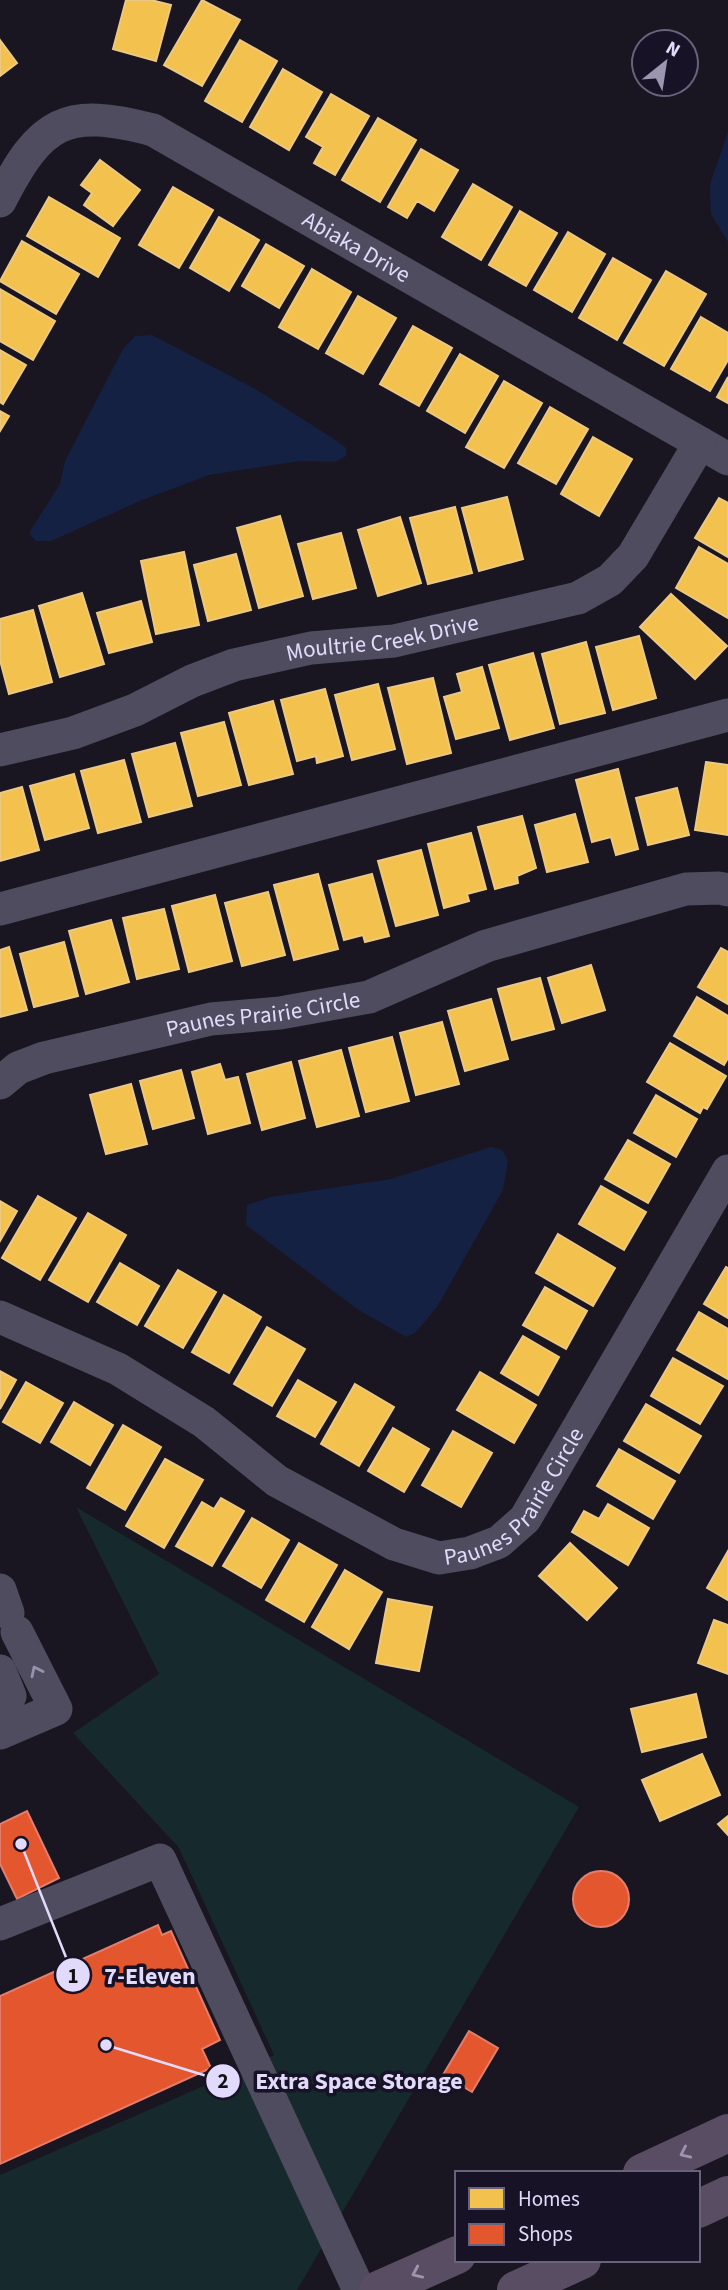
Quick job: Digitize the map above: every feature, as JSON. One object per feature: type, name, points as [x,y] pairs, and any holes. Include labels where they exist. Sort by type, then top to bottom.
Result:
[{"type":"main road","points":[[646,2171],[728,2133]]},
{"type":"main road","points":[[700,2207],[728,2195]]},
{"type":"main road","points":[[378,2290],[455,2256]]},
{"type":"main road","points":[[516,2290],[578,2262]]},
{"type":"street","name":"Abiaka Drive","points":[[0,201],[20,162],[45,134],[77,120],[111,119],[153,130],[714,451]]},
{"type":"street","name":"Moultrie Creek Drive","points":[[0,750],[73,733],[234,666],[311,648],[394,641],[578,598],[610,580],[633,556],[714,451]]},
{"type":"street","points":[[0,909],[728,715]]},
{"type":"street","name":"Paunes Prairie Circle","points":[[0,1083],[18,1068],[44,1058],[211,1019],[280,1013],[369,997],[486,946],[686,889],[728,890]]},
{"type":"street","name":"Paunes Prairie Circle","points":[[0,1317],[118,1369],[204,1422],[276,1481],[394,1544],[439,1558],[470,1553],[499,1542],[525,1519],[728,1171]]},
{"type":"street","points":[[0,1733],[56,1709],[8,1612]]},
{"type":"street","points":[[0,1671],[10,1696],[0,1701]]},
{"type":"street","points":[[0,1924],[160,1860],[359,2290]]},
{"type":"green space","points":[[76,1507],[579,1807],[297,2290],[0,2290],[0,2175],[274,2055],[179,1848],[73,1733],[159,1674]]},
{"type":"water","points":[[728,132],[728,242],[711,214],[710,184]]},
{"type":"water","points":[[152,335],[257,390],[337,441],[346,448],[346,456],[334,462],[300,461],[209,475],[142,500],[51,541],[36,541],[29,533],[60,484],[65,461],[123,349],[135,336]]},
{"type":"water","points":[[491,1147],[502,1150],[508,1161],[503,1190],[437,1307],[416,1332],[406,1337],[357,1309],[246,1225],[247,1205],[271,1197],[391,1179]]},
{"type":"building: Homes","points":[[126,0],[151,0],[171,5],[156,61],[113,49]]},
{"type":"building: Homes","points":[[202,0],[240,20],[202,86],[164,65]]},
{"type":"building: Homes","points":[[0,40],[17,63],[0,76]]},
{"type":"building: Homes","points":[[240,40],[277,61],[242,122],[205,101]]},
{"type":"building: Homes","points":[[283,69],[322,92],[289,150],[250,127]]},
{"type":"building: Homes","points":[[331,94],[369,116],[335,175],[314,163],[323,147],[306,137]]},
{"type":"building: Homes","points":[[378,118],[416,140],[380,202],[342,180]]},
{"type":"building: Homes","points":[[421,149],[458,170],[434,211],[417,201],[407,218],[388,207]]},
{"type":"building: Homes","points":[[100,160],[140,190],[113,226],[84,205],[92,193],[81,185]]},
{"type":"building: Homes","points":[[473,184],[512,207],[481,260],[442,237]]},
{"type":"building: Homes","points":[[173,187],[213,210],[179,268],[139,245]]},
{"type":"building: Homes","points":[[49,197],[120,238],[98,277],[27,236]]},
{"type":"building: Homes","points":[[520,211],[557,233],[526,286],[489,265]]},
{"type":"building: Homes","points":[[219,217],[259,240],[229,291],[190,268]]},
{"type":"building: Homes","points":[[568,232],[605,254],[572,312],[534,290]]},
{"type":"building: Homes","points":[[22,241],[79,274],[56,314],[0,281]]},
{"type":"building: Homes","points":[[266,244],[304,266],[279,308],[242,286]]},
{"type":"building: Homes","points":[[613,258],[651,280],[617,340],[579,318]]},
{"type":"building: Homes","points":[[312,269],[351,292],[318,349],[279,327]]},
{"type":"building: Homes","points":[[666,271],[706,294],[664,366],[624,343]]},
{"type":"building: Homes","points":[[0,289],[55,321],[33,360],[0,341]]},
{"type":"building: Homes","points":[[358,296],[396,318],[363,374],[326,353]]},
{"type":"building: Homes","points":[[701,317],[728,333],[728,360],[710,391],[671,369]]},
{"type":"building: Homes","points":[[413,326],[452,348],[419,406],[380,384]]},
{"type":"building: Homes","points":[[0,350],[26,365],[3,404],[0,402]]},
{"type":"building: Homes","points":[[460,354],[498,376],[465,433],[427,411]]},
{"type":"building: Homes","points":[[728,377],[728,403],[717,397]]},
{"type":"building: Homes","points":[[504,381],[542,403],[504,468],[466,447]]},
{"type":"building: Homes","points":[[550,407],[588,429],[556,484],[518,463]]},
{"type":"building: Homes","points":[[0,411],[9,416],[0,431]]},
{"type":"building: Homes","points":[[593,437],[632,459],[599,516],[561,494]]},
{"type":"building: Homes","points":[[507,497],[523,559],[479,571],[462,508]]},
{"type":"building: Homes","points":[[719,498],[728,503],[728,557],[695,538]]},
{"type":"building: Homes","points":[[455,507],[472,573],[428,584],[410,518]]},
{"type":"building: Homes","points":[[280,516],[303,596],[259,608],[237,528]]},
{"type":"building: Homes","points":[[400,517],[421,583],[378,596],[358,530]]},
{"type":"building: Homes","points":[[341,533],[356,588],[313,599],[298,544]]},
{"type":"building: Homes","points":[[699,547],[728,564],[728,618],[676,588]]},
{"type":"building: Homes","points":[[184,552],[199,625],[156,634],[141,561]]},
{"type":"building: Homes","points":[[236,554],[251,610],[208,621],[194,565]]},
{"type":"building: Homes","points":[[82,593],[104,664],[60,677],[39,606]]},
{"type":"building: Homes","points":[[671,594],[727,646],[695,679],[640,627]]},
{"type":"building: Homes","points":[[141,601],[152,642],[109,653],[97,613]]},
{"type":"building: Homes","points":[[33,610],[52,682],[9,694],[0,660],[0,619]]},
{"type":"building: Homes","points":[[639,636],[656,698],[613,710],[596,647]]},
{"type":"building: Homes","points":[[586,642],[605,713],[560,724],[542,654]]},
{"type":"building: Homes","points":[[533,653],[554,728],[510,740],[489,665]]},
{"type":"building: Homes","points":[[482,667],[499,728],[456,739],[444,697],[462,692],[457,674]]},
{"type":"building: Homes","points":[[433,678],[451,753],[407,764],[388,688]]},
{"type":"building: Homes","points":[[378,684],[395,749],[352,760],[335,695]]},
{"type":"building: Homes","points":[[325,689],[343,756],[317,763],[316,756],[297,761],[281,700]]},
{"type":"building: Homes","points":[[273,701],[293,774],[249,785],[229,713]]},
{"type":"building: Homes","points":[[224,722],[241,785],[198,796],[181,733]]},
{"type":"building: Homes","points":[[175,743],[192,806],[149,817],[132,754]]},
{"type":"building: Homes","points":[[124,760],[141,822],[98,833],[81,771]]},
{"type":"building: Homes","points":[[706,762],[728,765],[728,835],[695,830]]},
{"type":"building: Homes","points":[[618,769],[638,849],[616,855],[611,837],[592,842],[576,780]]},
{"type":"building: Homes","points":[[74,774],[89,828],[45,840],[30,786]]},
{"type":"building: Homes","points":[[22,787],[39,850],[0,861],[0,793]]},
{"type":"building: Homes","points":[[677,788],[689,835],[648,845],[636,798]]},
{"type":"building: Homes","points":[[575,814],[588,862],[547,872],[535,825]]},
{"type":"building: Homes","points":[[522,816],[536,868],[517,876],[518,883],[495,889],[478,827]]},
{"type":"building: Homes","points":[[471,833],[486,889],[467,894],[469,901],[444,908],[428,844]]},
{"type":"building: Homes","points":[[421,850],[438,915],[396,926],[378,861]]},
{"type":"building: Homes","points":[[318,874],[338,949],[294,960],[274,885]]},
{"type":"building: Homes","points":[[372,874],[389,936],[365,942],[363,935],[344,940],[329,885]]},
{"type":"building: Homes","points":[[268,892],[285,955],[242,966],[225,903]]},
{"type":"building: Homes","points":[[215,895],[232,961],[189,972],[172,906]]},
{"type":"building: Homes","points":[[164,909],[179,969],[137,979],[123,918]]},
{"type":"building: Homes","points":[[111,920],[129,982],[86,994],[69,931]]},
{"type":"building: Homes","points":[[64,942],[78,996],[34,1007],[20,954]]},
{"type":"building: Homes","points":[[9,947],[27,1010],[0,1017],[0,950]]},
{"type":"building: Homes","points":[[721,948],[728,952],[728,1004],[698,987]]},
{"type":"building: Homes","points":[[591,965],[605,1010],[562,1023],[548,978]]},
{"type":"building: Homes","points":[[540,978],[554,1029],[512,1040],[498,989]]},
{"type":"building: Homes","points":[[697,997],[728,1016],[728,1058],[724,1065],[674,1036]]},
{"type":"building: Homes","points":[[491,999],[508,1059],[465,1071],[448,1011]]},
{"type":"building: Homes","points":[[442,1022],[459,1084],[416,1095],[400,1033]]},
{"type":"building: Homes","points":[[392,1037],[409,1101],[366,1112],[349,1048]]},
{"type":"building: Homes","points":[[670,1043],[726,1076],[707,1109],[703,1107],[700,1113],[647,1082]]},
{"type":"building: Homes","points":[[341,1050],[359,1116],[317,1127],[299,1061]]},
{"type":"building: Homes","points":[[291,1062],[305,1118],[262,1130],[247,1074]]},
{"type":"building: Homes","points":[[220,1064],[225,1080],[238,1077],[250,1123],[208,1134],[192,1072]]},
{"type":"building: Homes","points":[[181,1070],[194,1118],[153,1129],[140,1081]]},
{"type":"building: Homes","points":[[131,1084],[147,1144],[106,1154],[90,1095]]},
{"type":"building: Homes","points":[[656,1095],[697,1119],[676,1157],[634,1133]]},
{"type":"building: Homes","points":[[628,1140],[670,1164],[648,1203],[605,1179]]},
{"type":"building: Homes","points":[[601,1186],[646,1212],[624,1250],[579,1224]]},
{"type":"building: Homes","points":[[38,1196],[76,1218],[40,1280],[2,1258]]},
{"type":"building: Homes","points":[[0,1201],[17,1211],[0,1241]]},
{"type":"building: Homes","points":[[88,1213],[126,1235],[88,1302],[49,1280]]},
{"type":"building: Homes","points":[[558,1234],[615,1268],[593,1306],[536,1273]]},
{"type":"building: Homes","points":[[120,1263],[159,1286],[137,1325],[97,1302]]},
{"type":"building: Homes","points":[[726,1267],[728,1268],[728,1318],[704,1304]]},
{"type":"building: Homes","points":[[178,1270],[216,1292],[183,1348],[145,1326]]},
{"type":"building: Homes","points":[[545,1287],[587,1311],[566,1349],[523,1325]]},
{"type":"building: Homes","points":[[224,1295],[261,1317],[229,1373],[192,1352]]},
{"type":"building: Homes","points":[[699,1312],[728,1329],[728,1379],[677,1350]]},
{"type":"building: Homes","points":[[267,1327],[305,1349],[272,1406],[234,1384]]},
{"type":"building: Homes","points":[[523,1336],[559,1357],[538,1395],[501,1373]]},
{"type":"building: Homes","points":[[673,1358],[723,1386],[700,1424],[651,1396]]},
{"type":"building: Homes","points":[[0,1371],[16,1380],[0,1409]]},
{"type":"building: Homes","points":[[480,1372],[536,1405],[514,1443],[457,1410]]},
{"type":"building: Homes","points":[[298,1380],[336,1402],[315,1437],[277,1416]]},
{"type":"building: Homes","points":[[26,1382],[63,1403],[40,1443],[3,1422]]},
{"type":"building: Homes","points":[[355,1384],[394,1407],[359,1466],[321,1444]]},
{"type":"building: Homes","points":[[74,1402],[113,1425],[90,1465],[51,1442]]},
{"type":"building: Homes","points":[[646,1404],[701,1436],[679,1473],[624,1441]]},
{"type":"building: Homes","points":[[123,1425],[161,1447],[125,1510],[87,1488]]},
{"type":"building: Homes","points":[[393,1428],[429,1449],[404,1492],[368,1471]]},
{"type":"building: Homes","points":[[453,1431],[492,1453],[461,1507],[422,1485]]},
{"type":"building: Homes","points":[[619,1449],[675,1481],[653,1519],[597,1486]]},
{"type":"building: Homes","points":[[165,1459],[203,1480],[164,1548],[126,1526]]},
{"type":"building: Homes","points":[[221,1498],[244,1511],[212,1566],[176,1546],[202,1502],[214,1509]]},
{"type":"building: Homes","points":[[608,1504],[649,1528],[628,1565],[572,1532],[584,1511],[599,1519]]},
{"type":"building: Homes","points":[[252,1518],[289,1540],[261,1588],[223,1566]]},
{"type":"building: Homes","points":[[299,1543],[337,1565],[304,1622],[266,1600]]},
{"type":"building: Homes","points":[[570,1543],[617,1588],[587,1620],[539,1576]]},
{"type":"building: Homes","points":[[728,1551],[728,1600],[707,1588]]},
{"type":"building: Homes","points":[[345,1570],[382,1592],[349,1649],[312,1627]]},
{"type":"building: Homes","points":[[388,1599],[432,1607],[419,1671],[376,1663]]},
{"type":"building: Homes","points":[[714,1620],[728,1625],[728,1674],[698,1663]]},
{"type":"building: Homes","points":[[696,1694],[706,1737],[642,1752],[631,1709]]},
{"type":"building: Homes","points":[[702,1754],[720,1795],[660,1821],[642,1780]]},
{"type":"building: Homes","points":[[728,1816],[728,1835],[718,1824]]},
{"type":"building: Shops","points":[[27,1811],[59,1878],[17,1899],[0,1864],[0,1824]]},
{"type":"building: Shops","points":[[596,1871],[606,1871],[621,1879],[627,1888],[627,1910],[621,1919],[606,1927],[596,1927],[578,1915],[573,1904],[573,1894],[585,1876]]},
{"type":"building: Shops","points":[[158,1925],[162,1935],[171,1931],[220,2040],[202,2049],[211,2068],[0,2164],[0,1996]]},
{"type":"building: Shops","points":[[469,2031],[498,2048],[472,2092],[443,2075]]},
{"type":"place","name":"7-Eleven","points":[[21,1844]]},
{"type":"place","name":"Extra Space Storage","points":[[106,2045]]}]
